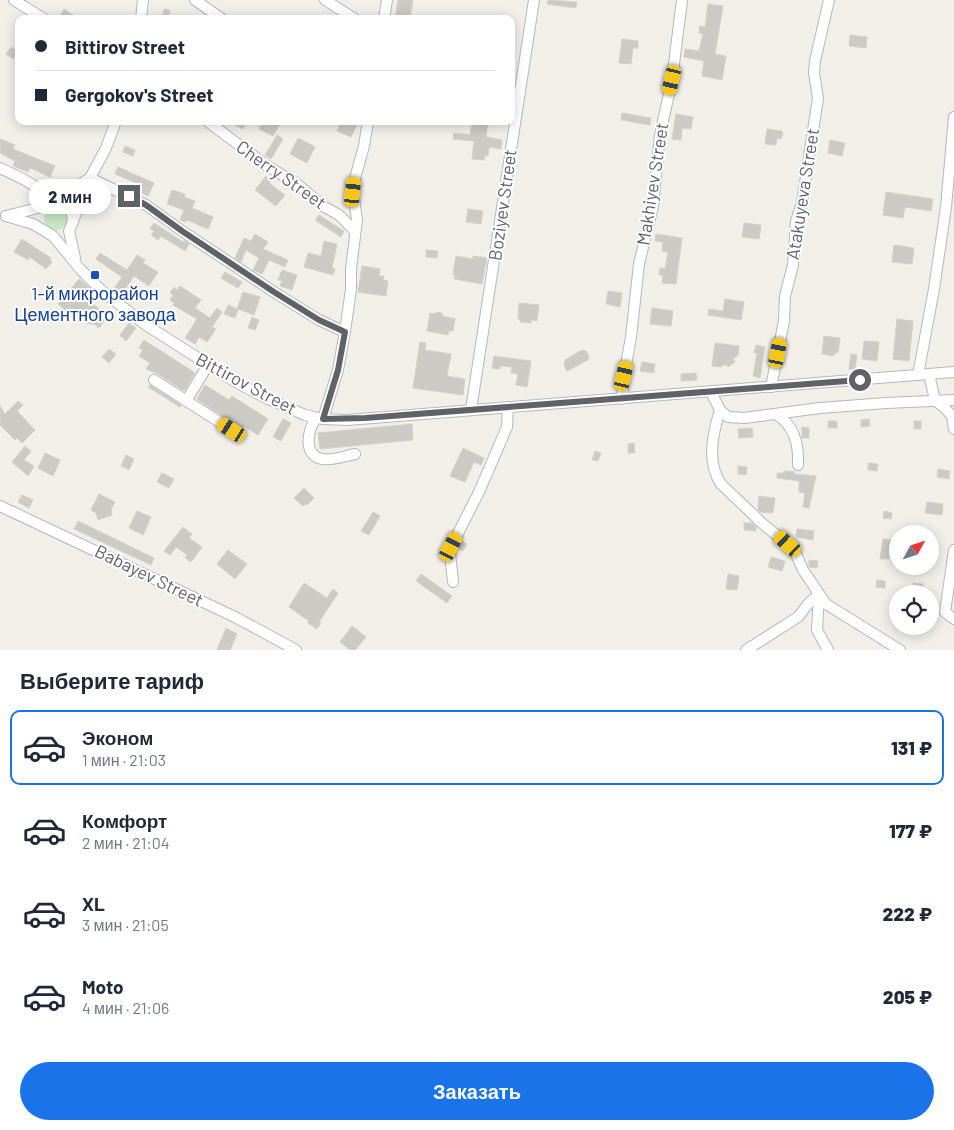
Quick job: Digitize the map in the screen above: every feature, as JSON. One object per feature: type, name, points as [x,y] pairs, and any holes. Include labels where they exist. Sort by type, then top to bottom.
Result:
[{"type":"street","points":[[14,0],[38,15]]},
{"type":"street","points":[[141,15],[143,0]]},
{"type":"street","points":[[195,0],[216,15]]},
{"type":"street","points":[[326,0],[349,15]]},
{"type":"street","points":[[385,15],[387,0]]},
{"type":"street","name":"Boziyev Street","points":[[515,124],[534,0]]},
{"type":"street","name":"Makhiyev Street","points":[[622,399],[640,264],[653,206],[660,135],[672,80],[682,0]]},
{"type":"street","name":"Atakuyeva Street","points":[[771,387],[784,320],[785,296],[793,265],[796,221],[802,203],[818,98],[814,73],[815,61],[829,0]]},
{"type":"street","points":[[954,117],[946,207],[924,374],[935,400],[952,416],[954,429]]},
{"type":"street","points":[[90,178],[46,204],[38,220],[50,234],[59,236],[71,226],[90,178],[106,148],[115,125]]},
{"type":"street","name":"Cherry Street","points":[[212,125],[267,166],[297,184],[323,206],[339,215],[354,230]]},
{"type":"street","points":[[355,454],[322,459],[310,450],[308,434],[319,418],[338,370],[351,289],[356,220],[353,192],[354,182],[364,146],[367,125]]},
{"type":"street","name":"Boziyev Street","points":[[471,410],[515,125]]},
{"type":"street","points":[[0,168],[38,188],[44,193],[46,204]]},
{"type":"street","points":[[90,178],[146,205],[274,292],[319,320],[345,332]]},
{"type":"street","points":[[3,215],[59,202],[68,206],[73,214],[71,245],[78,266]]},
{"type":"street","name":"Bittirov Street","points":[[3,215],[28,222],[50,234],[101,290],[134,316],[208,365],[264,397],[296,412],[319,418],[347,420],[954,372]]},
{"type":"street","points":[[186,400],[208,365]]},
{"type":"street","points":[[154,380],[232,430]]},
{"type":"street","points":[[711,392],[720,410],[728,417],[744,418],[820,408],[954,400]]},
{"type":"street","points":[[453,582],[450,563],[451,547],[479,492],[507,427],[508,407]]},
{"type":"street","points":[[720,410],[715,425],[712,454],[716,476],[721,484],[757,519],[788,544],[826,604],[900,650]]},
{"type":"street","points":[[777,415],[786,421],[793,432],[798,447],[798,465]]},
{"type":"street","name":"Babayev Street","points":[[0,506],[235,617],[296,650]]},
{"type":"street","points":[[954,550],[945,612],[954,619]]},
{"type":"street","points":[[746,650],[798,617],[819,594]]},
{"type":"street","points":[[819,594],[817,630],[828,650]]},
{"type":"green space","points":[[56,206],[64,210],[68,218],[64,226],[56,230],[48,226],[44,218],[48,210]]},
{"type":"building","points":[[398,0],[413,0],[411,15],[396,15]]},
{"type":"building","points":[[548,0],[577,2],[576,8],[547,4]]},
{"type":"building","points":[[708,4],[723,6],[715,54],[726,56],[722,80],[702,76],[704,61],[684,57],[685,49],[699,51],[703,34],[699,33],[700,26],[705,27]]},
{"type":"building","points":[[64,9],[73,15],[60,15]]},
{"type":"building","points":[[164,9],[170,10],[169,15],[163,15]]},
{"type":"building","points":[[850,35],[867,37],[866,48],[849,46]]},
{"type":"building","points":[[622,39],[638,41],[638,48],[633,48],[631,64],[619,63]]},
{"type":"building","points":[[11,47],[15,50],[13,59],[6,54]]},
{"type":"building","points":[[622,113],[651,118],[650,125],[621,120]]},
{"type":"building","points":[[676,114],[693,117],[691,129],[682,128],[681,140],[672,139]]},
{"type":"building","points":[[235,125],[245,125],[243,129]]},
{"type":"building","points":[[261,125],[279,125],[273,136],[259,129]]},
{"type":"building","points":[[339,125],[357,125],[351,137],[337,131]]},
{"type":"building","points":[[471,125],[488,125],[486,137],[502,140],[501,149],[489,147],[488,156],[485,155],[484,160],[472,159],[474,141],[453,139],[454,133],[470,135]]},
{"type":"building","points":[[767,129],[782,131],[781,139],[777,138],[776,145],[765,144]]},
{"type":"building","points":[[277,135],[283,139],[271,159],[265,155]]},
{"type":"building","points":[[298,138],[315,147],[307,163],[290,154]]},
{"type":"building","points":[[0,139],[15,145],[13,149],[55,166],[50,177],[30,168],[28,172],[13,166],[15,161],[0,153]]},
{"type":"building","points":[[830,140],[845,143],[842,156],[828,153]]},
{"type":"building","points":[[125,146],[135,150],[133,156],[123,152]]},
{"type":"building","points":[[118,167],[154,183],[148,196],[133,189],[136,183],[115,174]]},
{"type":"building","points":[[266,176],[271,181],[269,183],[285,195],[276,206],[255,190]]},
{"type":"building","points":[[172,190],[185,194],[184,197],[195,201],[192,208],[213,217],[208,229],[187,220],[186,222],[180,220],[184,210],[167,204]]},
{"type":"building","points":[[886,192],[933,199],[931,211],[905,207],[903,218],[883,215]]},
{"type":"building","points":[[468,209],[483,211],[481,224],[466,222]]},
{"type":"building","points":[[319,215],[344,231],[341,237],[315,220]]},
{"type":"building","points":[[154,223],[189,244],[185,251],[161,236],[158,240],[151,235],[154,231],[150,229]]},
{"type":"building","points":[[744,223],[761,225],[759,239],[742,237]]},
{"type":"building","points":[[255,234],[268,242],[263,249],[288,260],[285,267],[269,260],[262,274],[253,270],[259,258],[246,250],[241,262],[235,258],[244,238],[251,241]]},
{"type":"building","points":[[656,234],[682,238],[676,284],[662,283],[663,275],[659,275],[660,268],[665,269],[668,252],[662,251],[663,242],[655,241]]},
{"type":"building","points":[[22,239],[51,258],[52,262],[46,269],[30,257],[28,260],[14,252]]},
{"type":"building","points":[[324,241],[337,244],[332,268],[335,269],[333,275],[304,267],[308,253],[321,256]]},
{"type":"building","points":[[894,245],[914,248],[912,264],[892,262]]},
{"type":"building","points":[[426,250],[438,251],[437,258],[426,257]]},
{"type":"building","points":[[100,253],[127,270],[137,255],[145,260],[143,263],[158,272],[149,286],[134,276],[121,295],[113,290],[122,277],[96,259]]},
{"type":"building","points":[[456,256],[473,259],[473,256],[487,258],[482,284],[454,279]]},
{"type":"building","points":[[362,266],[380,269],[379,276],[384,276],[383,280],[388,281],[386,296],[358,292]]},
{"type":"building","points":[[282,270],[297,275],[292,290],[280,286],[282,281],[278,280]]},
{"type":"building","points":[[225,272],[242,282],[238,288],[221,278]]},
{"type":"building","points":[[79,279],[93,291],[87,299],[108,316],[99,328],[93,323],[92,325],[88,324],[74,313],[72,316],[58,304]]},
{"type":"building","points":[[180,286],[201,300],[195,308],[210,318],[217,308],[222,312],[212,327],[216,329],[207,342],[199,337],[195,344],[185,338],[197,319],[173,305],[174,303],[170,300],[173,295],[170,293],[174,287],[177,290]]},
{"type":"building","points":[[608,291],[622,293],[620,307],[606,304]]},
{"type":"building","points":[[243,292],[260,297],[254,315],[238,309],[235,318],[224,314],[228,305],[237,309]]},
{"type":"building","points":[[725,299],[744,302],[741,320],[708,315],[709,309],[723,311]]},
{"type":"building","points":[[519,303],[539,305],[537,321],[531,320],[531,323],[520,322],[520,319],[518,319]]},
{"type":"building","points":[[652,308],[673,311],[671,326],[650,324]]},
{"type":"building","points":[[436,312],[442,313],[442,316],[455,319],[453,331],[449,331],[448,335],[427,331],[430,313],[436,314]]},
{"type":"building","points":[[252,317],[259,320],[255,330],[248,328]]},
{"type":"building","points":[[897,319],[913,321],[909,361],[893,359]]},
{"type":"building","points":[[129,323],[136,328],[126,341],[120,335]]},
{"type":"building","points":[[824,336],[840,338],[838,353],[834,353],[834,356],[822,354]]},
{"type":"building","points":[[144,340],[195,373],[184,391],[158,374],[146,369],[150,363],[139,356],[143,350],[139,348]]},
{"type":"building","points":[[864,341],[879,342],[877,361],[862,359]]},
{"type":"building","points":[[420,342],[426,343],[425,350],[451,354],[447,376],[465,379],[463,395],[413,388]]},
{"type":"building","points":[[715,343],[739,346],[738,355],[733,359],[735,362],[728,367],[726,364],[720,367],[712,366]]},
{"type":"building","points":[[756,345],[765,347],[760,378],[753,376],[757,353],[754,353]]},
{"type":"building","points":[[109,349],[116,354],[109,363],[102,357]]},
{"type":"building","points":[[582,350],[586,351],[589,356],[588,360],[567,371],[564,364],[565,360]]},
{"type":"building","points":[[851,354],[857,355],[855,370],[849,369]]},
{"type":"building","points":[[494,356],[531,361],[527,387],[516,385],[518,374],[511,373],[512,367],[500,366],[500,369],[492,368]]},
{"type":"building","points":[[642,362],[655,364],[654,373],[640,371]]},
{"type":"building","points":[[696,373],[697,380],[681,381],[681,374]]},
{"type":"building","points":[[150,385],[181,405],[180,407],[148,387]]},
{"type":"building","points":[[205,385],[229,400],[232,396],[268,419],[258,435],[244,426],[242,429],[197,399]]},
{"type":"building","points":[[18,401],[23,405],[17,411],[35,430],[22,443],[17,438],[15,440],[0,425],[0,406],[5,414]]},
{"type":"building","points":[[283,419],[291,423],[281,441],[273,437]]},
{"type":"building","points":[[869,419],[870,426],[861,427],[861,420]]},
{"type":"building","points":[[828,421],[837,421],[837,428],[828,428]]},
{"type":"building","points":[[914,421],[921,421],[921,429],[914,429]]},
{"type":"building","points":[[412,424],[413,440],[320,449],[318,433]]},
{"type":"building","points":[[802,427],[809,428],[809,438],[802,438]]},
{"type":"building","points":[[752,428],[753,437],[739,438],[738,429]]},
{"type":"building","points":[[634,443],[635,453],[628,453],[628,444]]},
{"type":"building","points":[[25,446],[31,451],[24,460],[34,466],[28,476],[12,462]]},
{"type":"building","points":[[463,448],[484,458],[481,465],[474,462],[465,482],[450,476]]},
{"type":"building","points":[[595,451],[601,453],[598,461],[592,460]]},
{"type":"building","points":[[45,453],[60,460],[53,476],[38,468]]},
{"type":"building","points":[[126,455],[134,459],[129,470],[121,466]]},
{"type":"building","points":[[868,463],[878,464],[877,471],[868,470]]},
{"type":"building","points":[[738,466],[747,467],[746,475],[738,474]]},
{"type":"building","points":[[938,469],[950,471],[949,479],[937,477]]},
{"type":"building","points":[[784,471],[816,476],[809,508],[803,507],[805,493],[799,492],[799,481],[777,478],[777,473],[783,473]]},
{"type":"building","points":[[162,473],[174,479],[169,488],[157,482]]},
{"type":"building","points":[[304,488],[314,498],[307,505],[303,506],[294,498]]},
{"type":"building","points":[[99,494],[115,502],[111,510],[112,515],[98,520],[96,513],[91,510]]},
{"type":"building","points":[[22,495],[33,500],[29,508],[18,502]]},
{"type":"building","points":[[759,496],[775,498],[773,513],[760,512],[758,510]]},
{"type":"building","points":[[927,502],[943,504],[942,515],[925,513]]},
{"type":"building","points":[[137,511],[151,517],[143,535],[129,528]]},
{"type":"building","points":[[884,511],[892,513],[891,519],[883,518]]},
{"type":"building","points":[[373,512],[380,516],[369,535],[361,531]]},
{"type":"building","points":[[78,521],[154,558],[151,565],[74,529]]},
{"type":"building","points":[[744,523],[752,523],[756,527],[756,531],[744,530]]},
{"type":"building","points":[[183,527],[192,534],[189,538],[202,547],[191,562],[185,558],[187,555],[176,547],[170,555],[164,551]]},
{"type":"building","points":[[797,529],[814,531],[813,540],[796,537]]},
{"type":"building","points":[[883,539],[889,540],[889,559],[880,559]]},
{"type":"building","points":[[462,541],[467,544],[463,551],[458,548]]},
{"type":"building","points":[[228,550],[247,564],[235,579],[217,564]]},
{"type":"building","points":[[771,557],[785,561],[782,571],[768,567]]},
{"type":"building","points":[[809,560],[818,561],[817,568],[809,567]]},
{"type":"building","points":[[421,574],[452,596],[447,603],[416,581]]},
{"type":"building","points":[[728,574],[739,576],[737,590],[726,589]]},
{"type":"building","points":[[877,580],[885,581],[885,588],[876,587]]},
{"type":"building","points":[[304,583],[327,598],[333,589],[338,593],[319,622],[321,623],[317,629],[289,607]]},
{"type":"building","points":[[352,626],[366,637],[355,650],[350,650],[340,642]]},
{"type":"building","points":[[226,628],[237,634],[230,650],[217,650]]},
{"type":"place","name":"1-й микрорайон Цементного завода","points":[[95,275]]},
{"type":"route","points":[[129,196],[146,205],[274,292],[319,320],[345,332],[338,370],[323,419],[347,420],[860,380]]}]
